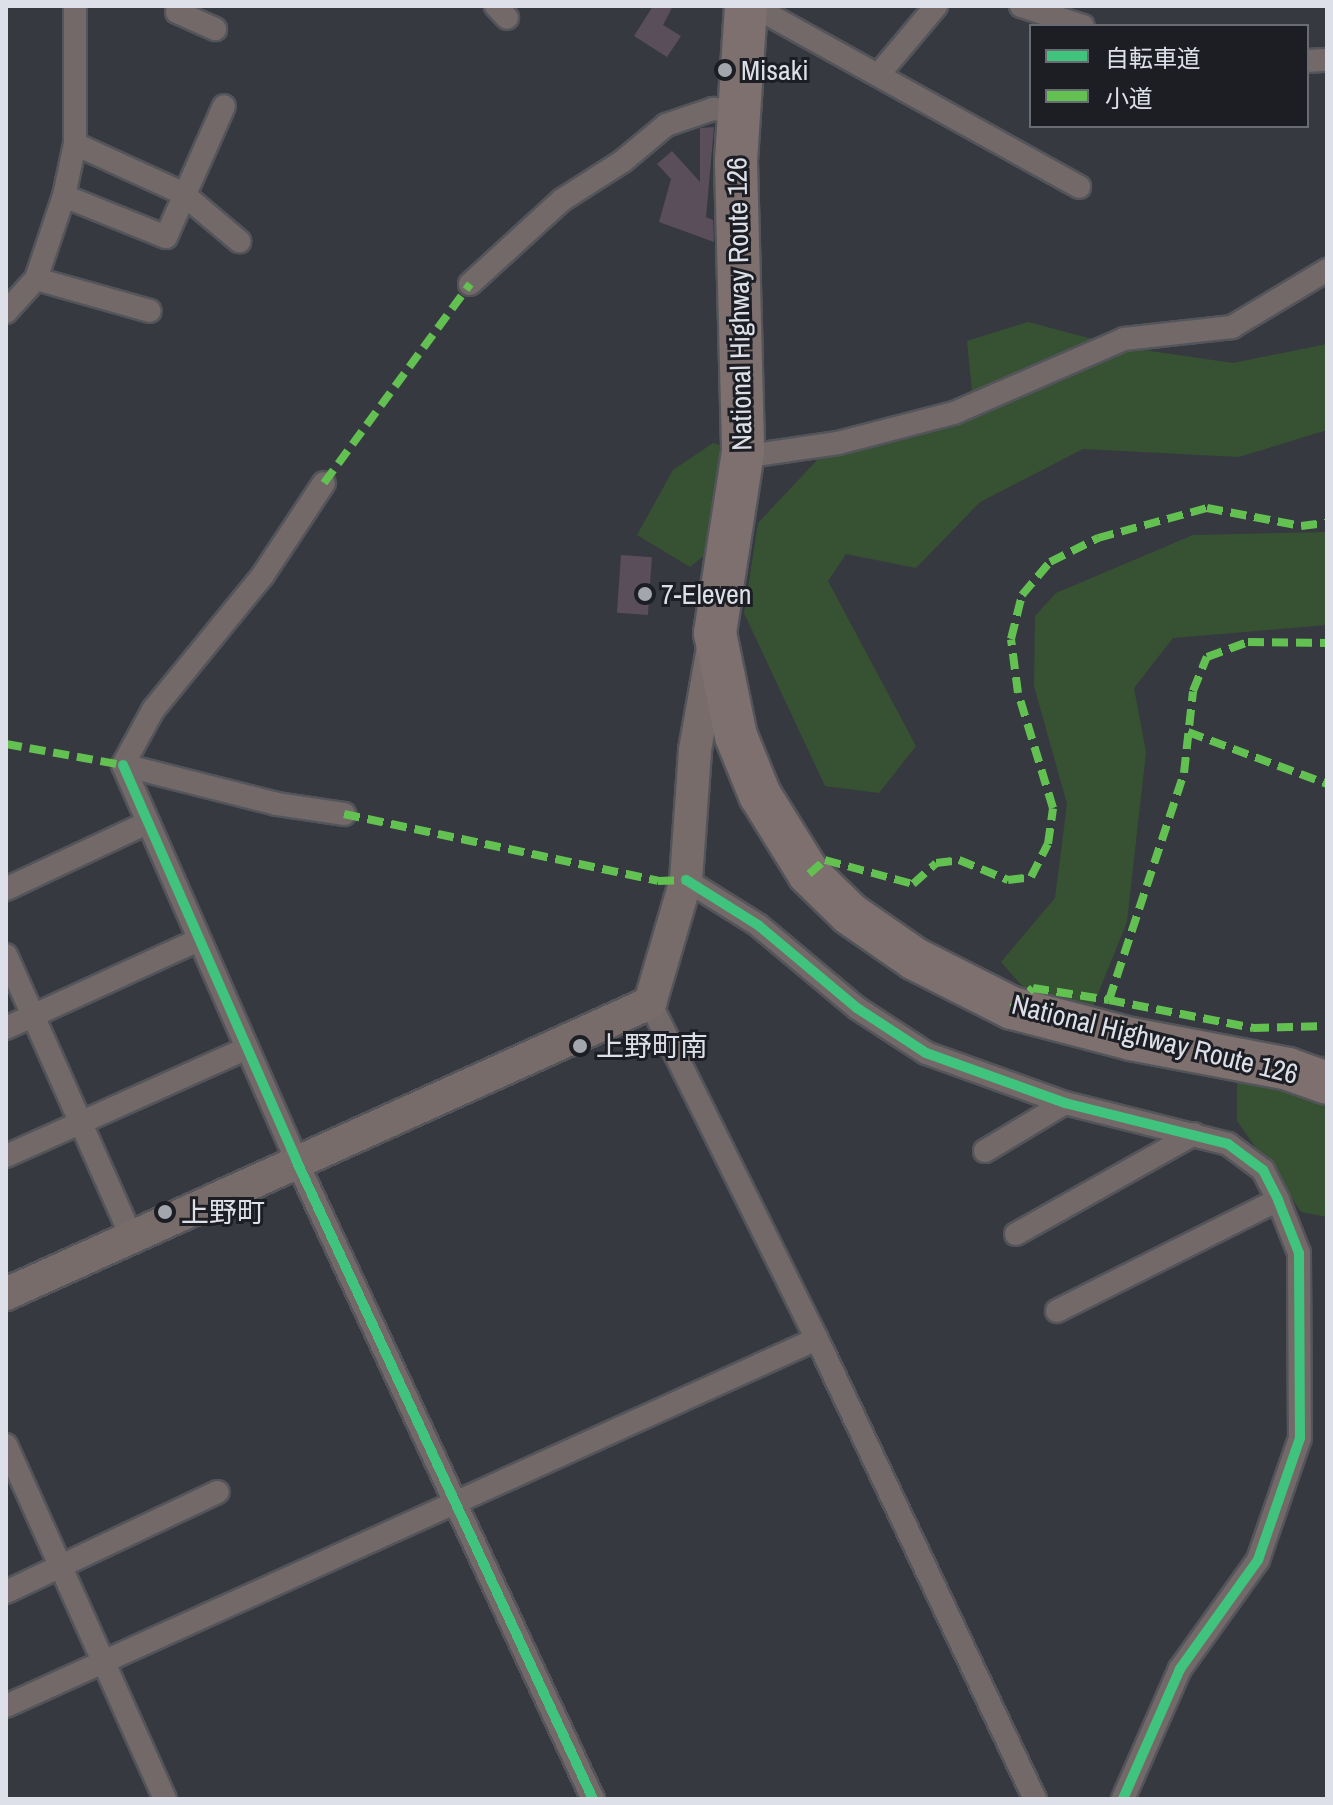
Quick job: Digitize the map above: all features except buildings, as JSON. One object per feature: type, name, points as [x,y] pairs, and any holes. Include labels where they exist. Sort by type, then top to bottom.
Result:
[{"type":"highway","name":"National Highway Route 126","points":[[746,6],[737,112],[742,457],[715,633],[736,736],[760,795],[809,874],[850,914],[915,959],[1012,1008],[1131,1039],[1288,1069],[1327,1083]]},
{"type":"street","points":[[6,312],[36,279],[64,196],[75,144],[75,6]]},
{"type":"street","points":[[179,6],[177,12],[215,29]]},
{"type":"street","points":[[753,6],[1079,187]]},
{"type":"street","points":[[879,74],[936,6]]},
{"type":"street","points":[[1021,6],[1077,24]]},
{"type":"street","points":[[64,196],[166,237],[182,193],[224,106]]},
{"type":"street","points":[[470,284],[562,200],[623,161],[666,125],[713,109],[737,112]]},
{"type":"street","points":[[75,144],[182,193],[239,241]]},
{"type":"street","points":[[742,457],[838,443],[954,413],[1124,339],[1232,327],[1327,270]]},
{"type":"street","points":[[36,279],[150,311]]},
{"type":"street","points":[[123,765],[153,710],[263,575],[324,483]]},
{"type":"street","points":[[715,633],[695,750],[686,880],[650,1003],[817,1339],[1035,1799]]},
{"type":"street","points":[[123,765],[277,804],[344,814]]},
{"type":"street","points":[[123,765],[296,1160],[593,1799]]},
{"type":"street","points":[[6,889],[147,823]]},
{"type":"street","points":[[686,880],[758,925],[857,1008],[926,1053],[1065,1103],[1228,1144],[1263,1170],[1278,1200],[1299,1253],[1300,1438],[1258,1560],[1180,1669],[1123,1799]]},
{"type":"street","points":[[6,1028],[198,940]]},
{"type":"street","points":[[6,955],[131,1236]]},
{"type":"street","points":[[6,1294],[296,1160],[650,1003]]},
{"type":"street","points":[[6,1156],[247,1048]]},
{"type":"street","points":[[985,1151],[1065,1103]]},
{"type":"street","points":[[1016,1234],[1194,1134]]},
{"type":"street","points":[[1057,1311],[1278,1200]]},
{"type":"street","points":[[6,1706],[817,1339]]},
{"type":"street","points":[[6,1445],[165,1799]]},
{"type":"street","points":[[6,1592],[218,1492]]},
{"type":"green space","points":[[1028,322],[1123,347],[1233,363],[1327,344],[1327,430],[1239,457],[1083,449],[980,502],[916,568],[846,554],[828,581],[916,746],[879,793],[825,786],[744,613],[758,523],[819,458],[973,402],[967,341]]},
{"type":"green space","points":[[713,443],[732,449],[717,545],[690,567],[637,535],[673,470]]},
{"type":"green space","points":[[1327,532],[1327,625],[1173,638],[1134,688],[1146,752],[1127,922],[1093,1006],[1040,1006],[1001,962],[1055,898],[1067,804],[1034,686],[1035,616],[1056,593],[1193,535]]},
{"type":"green space","points":[[1327,1055],[1327,1217],[1301,1212],[1237,1121],[1237,1061]]},
{"type":"marked path","points":[[324,483],[470,284]]},
{"type":"marked path","points":[[809,874],[825,860],[913,884],[936,863],[959,860],[1008,880],[1031,877],[1048,844],[1053,808],[1018,693],[1011,639],[1022,595],[1050,562],[1098,538],[1207,508],[1301,526],[1327,523]]},
{"type":"marked path","points":[[1012,1008],[1033,988],[1109,1000],[1184,773],[1193,691],[1207,657],[1248,642],[1327,643]]},
{"type":"marked path","points":[[1188,732],[1327,784]]},
{"type":"marked path","points":[[6,744],[123,765]]},
{"type":"marked path","points":[[344,814],[658,881],[686,880]]},
{"type":"marked path","points":[[1109,1000],[1253,1028],[1327,1026]]},
{"type":"cycle path","points":[[123,765],[296,1160],[593,1799]]},
{"type":"cycle path","points":[[686,880],[758,925],[857,1008],[926,1053],[1065,1103],[1228,1144],[1263,1170],[1278,1200],[1299,1253],[1300,1438],[1258,1560],[1180,1669],[1123,1799]]},
{"type":"place","name":"Misaki","points":[[725,70]]},
{"type":"place","name":"7-Eleven","points":[[645,594]]},
{"type":"place","name":"上野町南","points":[[580,1046]]},
{"type":"place","name":"上野町","points":[[165,1212]]}]
